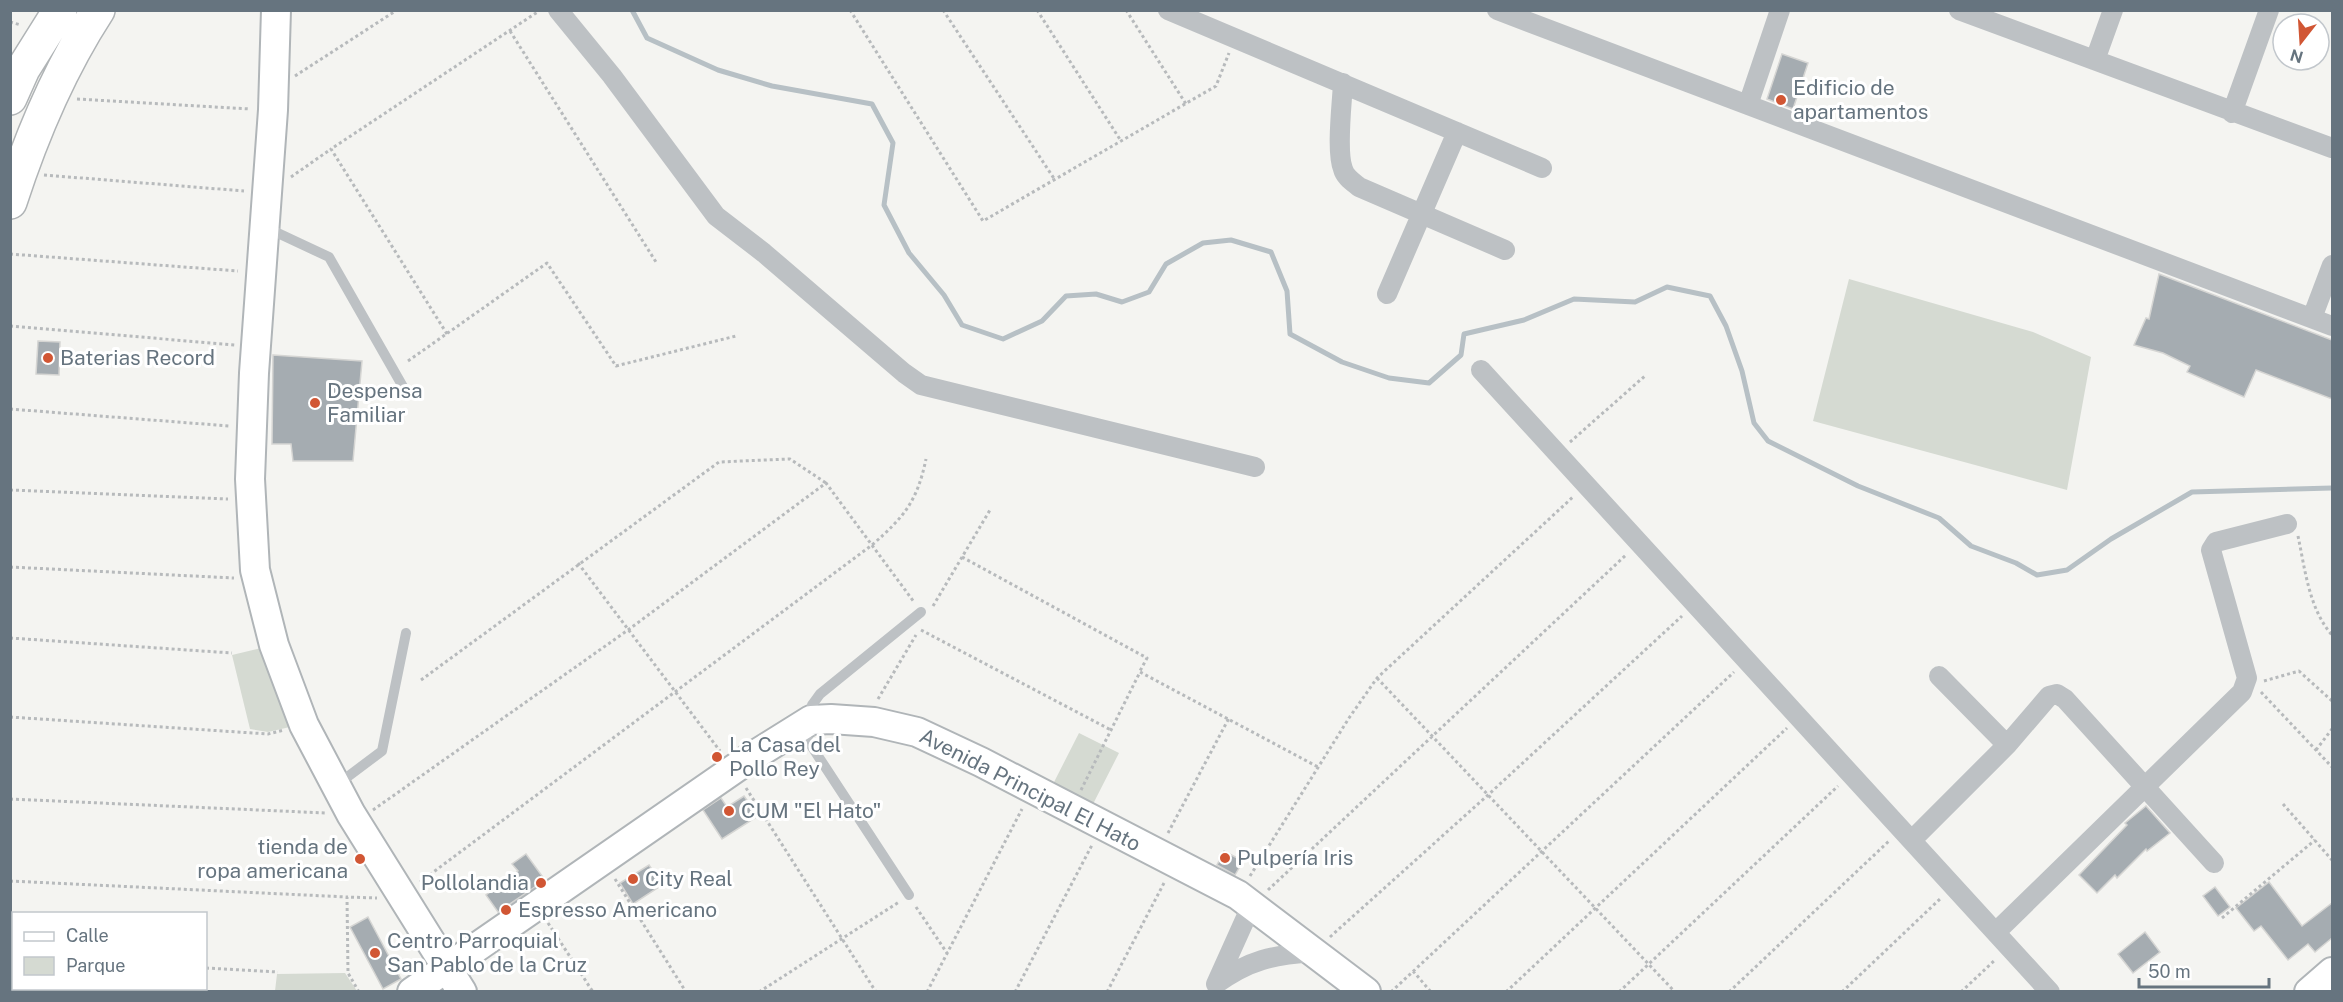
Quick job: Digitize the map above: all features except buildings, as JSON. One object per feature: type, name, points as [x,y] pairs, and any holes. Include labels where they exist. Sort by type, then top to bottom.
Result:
[{"type":"highway","points":[[10,98],[23,69],[60,10]]},
{"type":"highway","points":[[10,202],[48,98],[77,42],[98,10]]},
{"type":"street","points":[[276,10],[274,100],[255,347],[252,428],[251,500],[257,579],[274,645],[304,725],[353,818],[454,980]]},
{"type":"street","points":[[558,10],[612,76],[716,216],[764,253],[921,385],[1255,468]]},
{"type":"street","points":[[1168,10],[1542,168]]},
{"type":"street","points":[[1497,10],[2332,326]]},
{"type":"street","points":[[1748,105],[1780,10]]},
{"type":"street","points":[[1959,10],[2232,113],[2332,148]]},
{"type":"street","points":[[2095,60],[2113,10]]},
{"type":"street","points":[[2232,113],[2269,10]]},
{"type":"street","points":[[1343,83],[1340,154],[1342,170],[1359,187],[1505,250]]},
{"type":"street","points":[[1387,294],[1457,132]]},
{"type":"street","points":[[2312,318],[2332,265]]},
{"type":"street","points":[[1481,370],[2050,992]]},
{"type":"street","points":[[2002,939],[2145,788],[2242,692],[2247,678],[2211,550],[2212,545],[2216,542],[2292,528]]},
{"type":"street","points":[[1939,676],[2007,745]]},
{"type":"street","points":[[1907,835],[2007,745],[2049,696],[2057,694],[2065,699],[2214,863]]},
{"type":"street","name":"Avenida Principal El Hato","points":[[805,724],[831,719],[874,722],[917,732],[981,762],[1245,900],[1366,992]]},
{"type":"street","points":[[412,992],[454,980],[537,906],[734,769],[805,724]]},
{"type":"street","points":[[1214,988],[1245,900]]},
{"type":"street","points":[[1214,988],[1237,969],[1260,959],[1313,952]]},
{"type":"street","points":[[2310,992],[2332,972]]},
{"type":"lane","points":[[264,227],[329,257],[406,392]]},
{"type":"lane","points":[[909,896],[805,724],[812,705],[820,694],[921,612]]},
{"type":"lane","points":[[336,786],[382,751],[406,633]]},
{"type":"path","points":[[91,100],[274,100],[397,10]]},
{"type":"path","points":[[74,177],[267,193],[541,10]]},
{"type":"path","points":[[850,10],[983,221],[1216,86],[1235,38]]},
{"type":"path","points":[[943,10],[1055,180]]},
{"type":"path","points":[[1037,10],[1121,141]]},
{"type":"path","points":[[1126,10],[1186,104]]},
{"type":"path","points":[[510,31],[656,261]]},
{"type":"path","points":[[331,149],[447,334]]},
{"type":"path","points":[[10,254],[261,273]]},
{"type":"path","points":[[408,361],[547,263],[616,366],[736,336]]},
{"type":"path","points":[[10,326],[255,347]]},
{"type":"path","points":[[1557,453],[1646,375]]},
{"type":"path","points":[[10,409],[252,428]]},
{"type":"path","points":[[421,680],[719,462],[790,459],[826,483],[921,612]]},
{"type":"path","points":[[10,881],[375,899],[400,894],[872,545],[900,521],[911,504],[922,479],[926,459]]},
{"type":"path","points":[[10,799],[353,818],[628,630],[826,483]]},
{"type":"path","points":[[1245,900],[1318,767],[1377,678],[1586,485]]},
{"type":"path","points":[[10,490],[251,500]]},
{"type":"path","points":[[2292,528],[2311,594],[2332,635]]},
{"type":"path","points":[[1245,900],[1431,735],[1639,543]]},
{"type":"path","points":[[962,557],[1147,658],[1072,809]]},
{"type":"path","points":[[578,563],[734,769],[876,992]]},
{"type":"path","points":[[10,567],[257,579]]},
{"type":"path","points":[[1313,952],[1695,604]]},
{"type":"path","points":[[919,629],[1111,730]]},
{"type":"path","points":[[10,638],[232,653]]},
{"type":"path","points":[[1391,992],[1747,660]]},
{"type":"path","points":[[2332,700],[2299,671],[2254,684],[2332,767]]},
{"type":"path","points":[[1140,672],[1318,767]]},
{"type":"path","points":[[1377,678],[1675,992]]},
{"type":"path","points":[[10,717],[268,734],[304,725]]},
{"type":"path","points":[[1506,992],[1799,717]]},
{"type":"path","points":[[1107,992],[1229,718]]},
{"type":"path","points":[[2316,750],[2332,729]]},
{"type":"path","points":[[1619,992],[1851,774]]},
{"type":"path","points":[[927,992],[1026,802]]},
{"type":"path","points":[[2283,804],[2332,860]]},
{"type":"path","points":[[1015,992],[1103,825]]},
{"type":"path","points":[[1729,992],[1907,835]]},
{"type":"path","points":[[2222,918],[2315,840]]},
{"type":"path","points":[[603,860],[686,992]]},
{"type":"path","points":[[1842,992],[1953,886]]},
{"type":"path","points":[[759,992],[909,896],[947,953]]},
{"type":"path","points":[[347,897],[348,973],[359,992]]},
{"type":"path","points":[[537,906],[593,992]]},
{"type":"path","points":[[1961,992],[2002,939]]},
{"type":"path","points":[[207,968],[278,972]]},
{"type":"path","points":[[1413,971],[1431,992]]},
{"type":"green space","points":[[1849,279],[2033,332],[2091,357],[2067,490],[1813,421]]},
{"type":"green space","points":[[274,645],[303,724],[268,732],[250,729],[232,655]]},
{"type":"green space","points":[[1079,733],[1119,753],[1091,808],[1051,788]]},
{"type":"green space","points":[[345,973],[357,991],[275,991],[277,974]]},
{"type":"waterway","points":[[632,10],[647,38],[718,70],[772,86],[872,104],[893,143],[884,205],[909,253],[944,295],[962,325],[1003,339],[1042,321],[1066,296],[1096,294],[1122,302],[1149,292],[1166,264],[1203,243],[1231,240],[1271,252],[1287,291],[1290,334],[1342,362],[1389,378],[1429,383],[1461,355],[1464,334],[1524,320],[1574,299],[1635,302],[1667,287],[1710,296],[1726,326],[1742,371],[1754,423],[1768,441],[1858,486],[1939,518],[1971,546],[2016,563],[2037,575],[2067,570],[2111,539],[2192,492],[2332,488]]},
{"type":"place","name":"Edificio de apartamentos","points":[[1781,100]]},
{"type":"place","name":"Baterias Record","points":[[48,358]]},
{"type":"place","name":"Despensa Familiar","points":[[315,403]]},
{"type":"place","name":"La Casa del Pollo Rey","points":[[717,757]]},
{"type":"place","name":"CUM \"El Hato\"","points":[[729,811]]},
{"type":"place","name":"Pulpería Iris","points":[[1225,858]]},
{"type":"place","name":"tienda de ropa americana","points":[[360,859]]},
{"type":"place","name":"City Real","points":[[633,879]]},
{"type":"place","name":"Pollolandia","points":[[541,883]]},
{"type":"place","name":"Espresso Americano","points":[[506,910]]},
{"type":"place","name":"Centro Parroquial San Pablo de la Cruz","points":[[375,953]]}]
